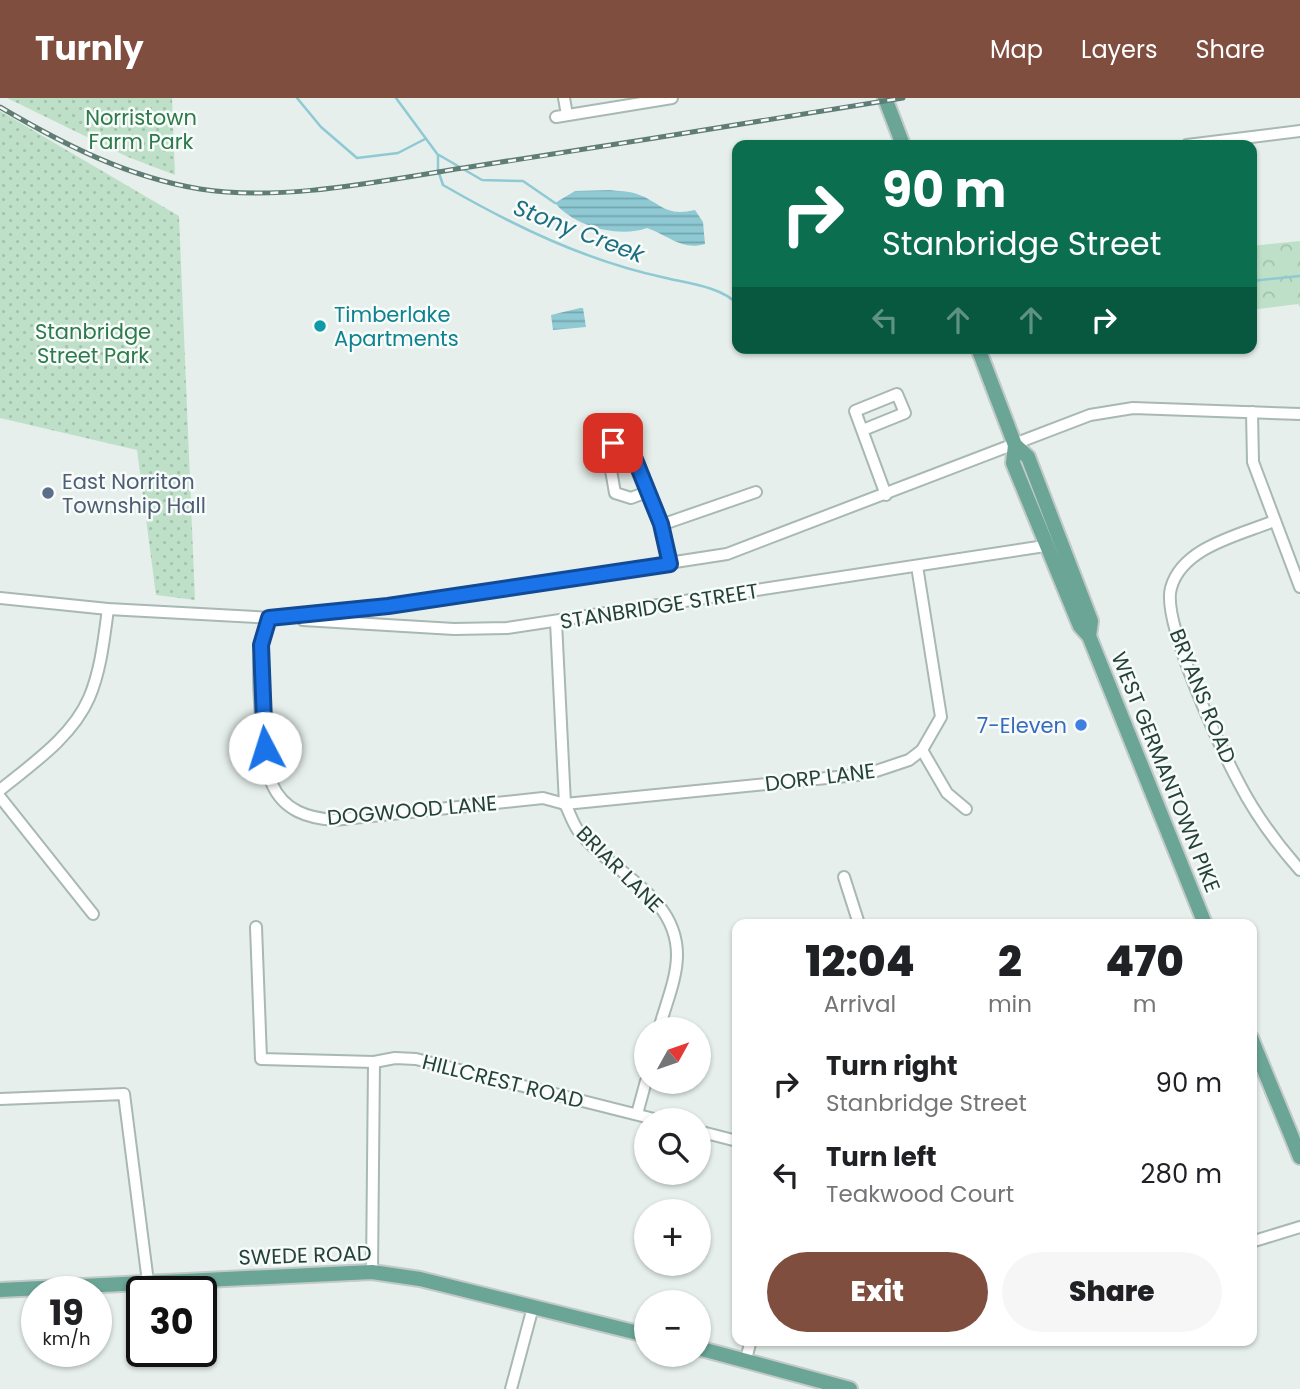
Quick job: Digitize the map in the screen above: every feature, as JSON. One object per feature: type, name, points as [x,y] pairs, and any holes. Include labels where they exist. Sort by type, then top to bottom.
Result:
[{"type":"main road","points":[[885,98],[901,140]]},
{"type":"main road","name":"WEST GERMANTOWN PIKE","points":[[980,354],[1015,445],[1028,457],[1091,621],[1089,636]]},
{"type":"main road","name":"WEST GERMANTOWN PIKE","points":[[1015,445],[1013,463],[1045,546],[1080,626],[1089,636],[1203,919]]},
{"type":"main road","points":[[1257,1053],[1300,1157]]},
{"type":"main road","name":"SWEDE ROAD","points":[[217,1279],[372,1272],[420,1279],[634,1332]]},
{"type":"main road","name":"SWEDE ROAD","points":[[0,1290],[126,1283]]},
{"type":"main road","points":[[711,1351],[843,1387]]},
{"type":"street","points":[[564,98],[562,116],[671,98]]},
{"type":"street","points":[[590,98],[593,111]]},
{"type":"street","points":[[1227,140],[1300,131]]},
{"type":"street","name":"STANBRIDGE STREET","points":[[269,618],[388,606],[727,554],[1090,415],[1133,408],[1300,414]]},
{"type":"street","points":[[1252,412],[1253,462],[1300,587]]},
{"type":"street","points":[[863,430],[886,495]]},
{"type":"street","points":[[647,492],[631,498],[615,492],[609,458],[613,443],[627,444],[632,452],[661,524],[670,564]]},
{"type":"street","points":[[661,524],[756,492]]},
{"type":"street","name":"BRYANS ROAD","points":[[1274,521],[1201,551],[1177,574],[1170,589],[1170,602],[1177,638],[1239,784],[1263,822],[1300,870]]},
{"type":"street","name":"STANBRIDGE STREET","points":[[0,598],[108,609],[454,629],[556,622],[1045,546]]},
{"type":"street","points":[[917,566],[941,717],[922,750],[947,793],[966,809]]},
{"type":"street","points":[[0,790],[39,759],[78,718],[95,679],[108,609]]},
{"type":"street","name":"DOGWOOD LANE","points":[[269,618],[261,645],[260,674],[267,769],[272,785],[294,810],[310,818],[334,820],[543,798],[565,804]]},
{"type":"street","name":"BRIAR LANE","points":[[556,622],[565,804],[578,831],[652,897],[672,926],[677,958],[662,1017]]},
{"type":"street","name":"DORP LANE","points":[[565,804],[867,774],[909,760],[922,750]]},
{"type":"street","points":[[0,797],[93,914]]},
{"type":"street","points":[[844,877],[857,919]]},
{"type":"street","name":"HILLCREST ROAD","points":[[256,927],[261,1059],[374,1062],[395,1058],[416,1059],[634,1113]]},
{"type":"street","points":[[372,1272],[374,1062]]},
{"type":"street","points":[[0,1099],[124,1094],[147,1276]]},
{"type":"street","points":[[711,1134],[732,1140]]},
{"type":"street","points":[[1257,1240],[1300,1227]]},
{"type":"street","points":[[511,1389],[533,1307]]},
{"type":"street","points":[[746,1359],[749,1346]]},
{"type":"green space","name":"Norristown Farm Park","points":[[7,98],[172,98],[175,175],[128,157]]},
{"type":"green space","name":"Stanbridge Street Park","points":[[0,111],[179,216],[195,600],[156,595],[137,450],[0,418]]},
{"type":"green space","points":[[1300,241],[1300,307],[1298,304],[1257,309],[1257,245]]},
{"type":"water","points":[[609,190],[637,194],[676,212],[695,210],[703,222],[705,244],[682,244],[647,228],[624,232],[598,228],[574,218],[555,203],[575,191]]},
{"type":"water","points":[[583,308],[586,327],[553,330],[551,315]]},
{"type":"waterway","name":"Stony Creek","points":[[297,98],[321,127],[357,158],[398,153],[425,139]]},
{"type":"waterway","name":"Stony Creek","points":[[396,98],[438,155],[438,170],[443,185],[524,228],[579,252],[636,271],[694,284],[723,293],[732,299]]},
{"type":"waterway","name":"Stony Creek","points":[[439,155],[482,180],[523,181],[555,203]]},
{"type":"waterway","name":"Stony Creek","points":[[1257,280],[1300,276]]},
{"type":"railway","points":[[0,107],[48,134],[121,168],[173,184],[200,189],[264,193],[365,184],[903,98]]},
{"type":"place","name":"Timberlake Apartments","points":[[320,326]]},
{"type":"place","name":"East Norriton Township Hall","points":[[48,493]]},
{"type":"place","name":"7-Eleven","points":[[1081,725]]},
{"type":"route","points":[[265,748],[260,674],[261,645],[269,618],[388,606],[670,564],[661,524],[632,452],[627,444],[613,443]]}]
